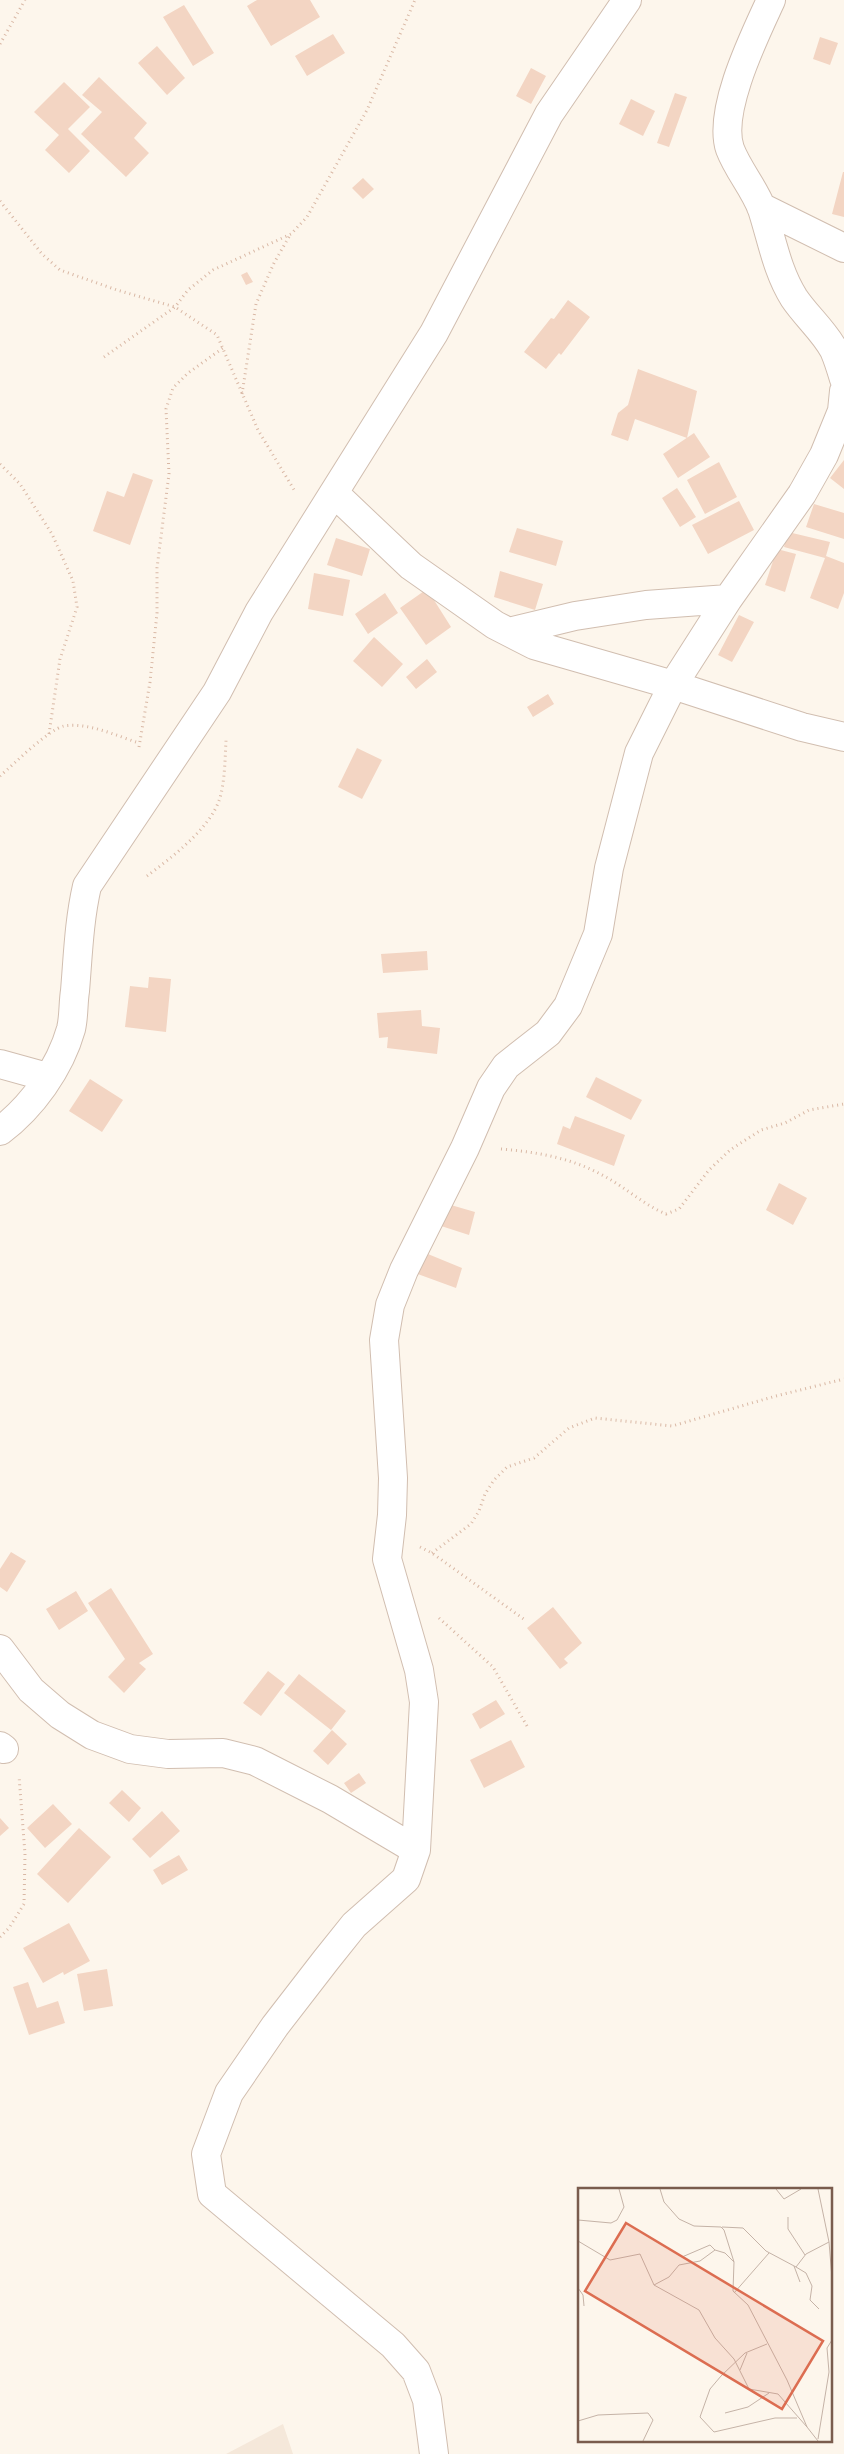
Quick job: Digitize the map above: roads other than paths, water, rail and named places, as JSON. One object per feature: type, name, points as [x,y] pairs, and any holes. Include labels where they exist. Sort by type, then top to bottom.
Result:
[{"type":"street","points":[[0,1131],[30,1102],[47,1077],[71,1028],[80,918],[86,886],[212,700],[259,612],[434,333],[549,114],[627,0]]},
{"type":"street","points":[[770,0],[743,64],[731,103],[727,126],[729,146],[761,207],[781,275],[794,298],[833,349],[844,379]]},
{"type":"street","points":[[761,207],[844,248]]},
{"type":"street","points":[[434,2454],[427,2400],[416,2371],[393,2345],[212,2194],[206,2154],[229,2093],[275,2026],[354,1925],[406,1879],[416,1850],[424,1702],[419,1670],[392,1582],[387,1559],[393,1478],[384,1340],[390,1306],[420,1234],[465,1148],[491,1088],[506,1066],[548,1033],[572,997],[598,934],[609,868],[639,753],[673,685],[728,599],[802,494],[824,455],[842,411],[844,391]]},
{"type":"street","points":[[334,493],[411,566],[495,625],[534,644],[673,685],[802,727],[844,737]]},
{"type":"street","points":[[509,632],[575,616],[646,605],[728,599]]},
{"type":"street","points":[[0,1064],[47,1077]]},
{"type":"street","points":[[0,1649],[31,1690],[60,1715],[92,1735],[130,1749],[168,1754],[223,1753],[255,1761],[330,1799],[416,1850]]}]
